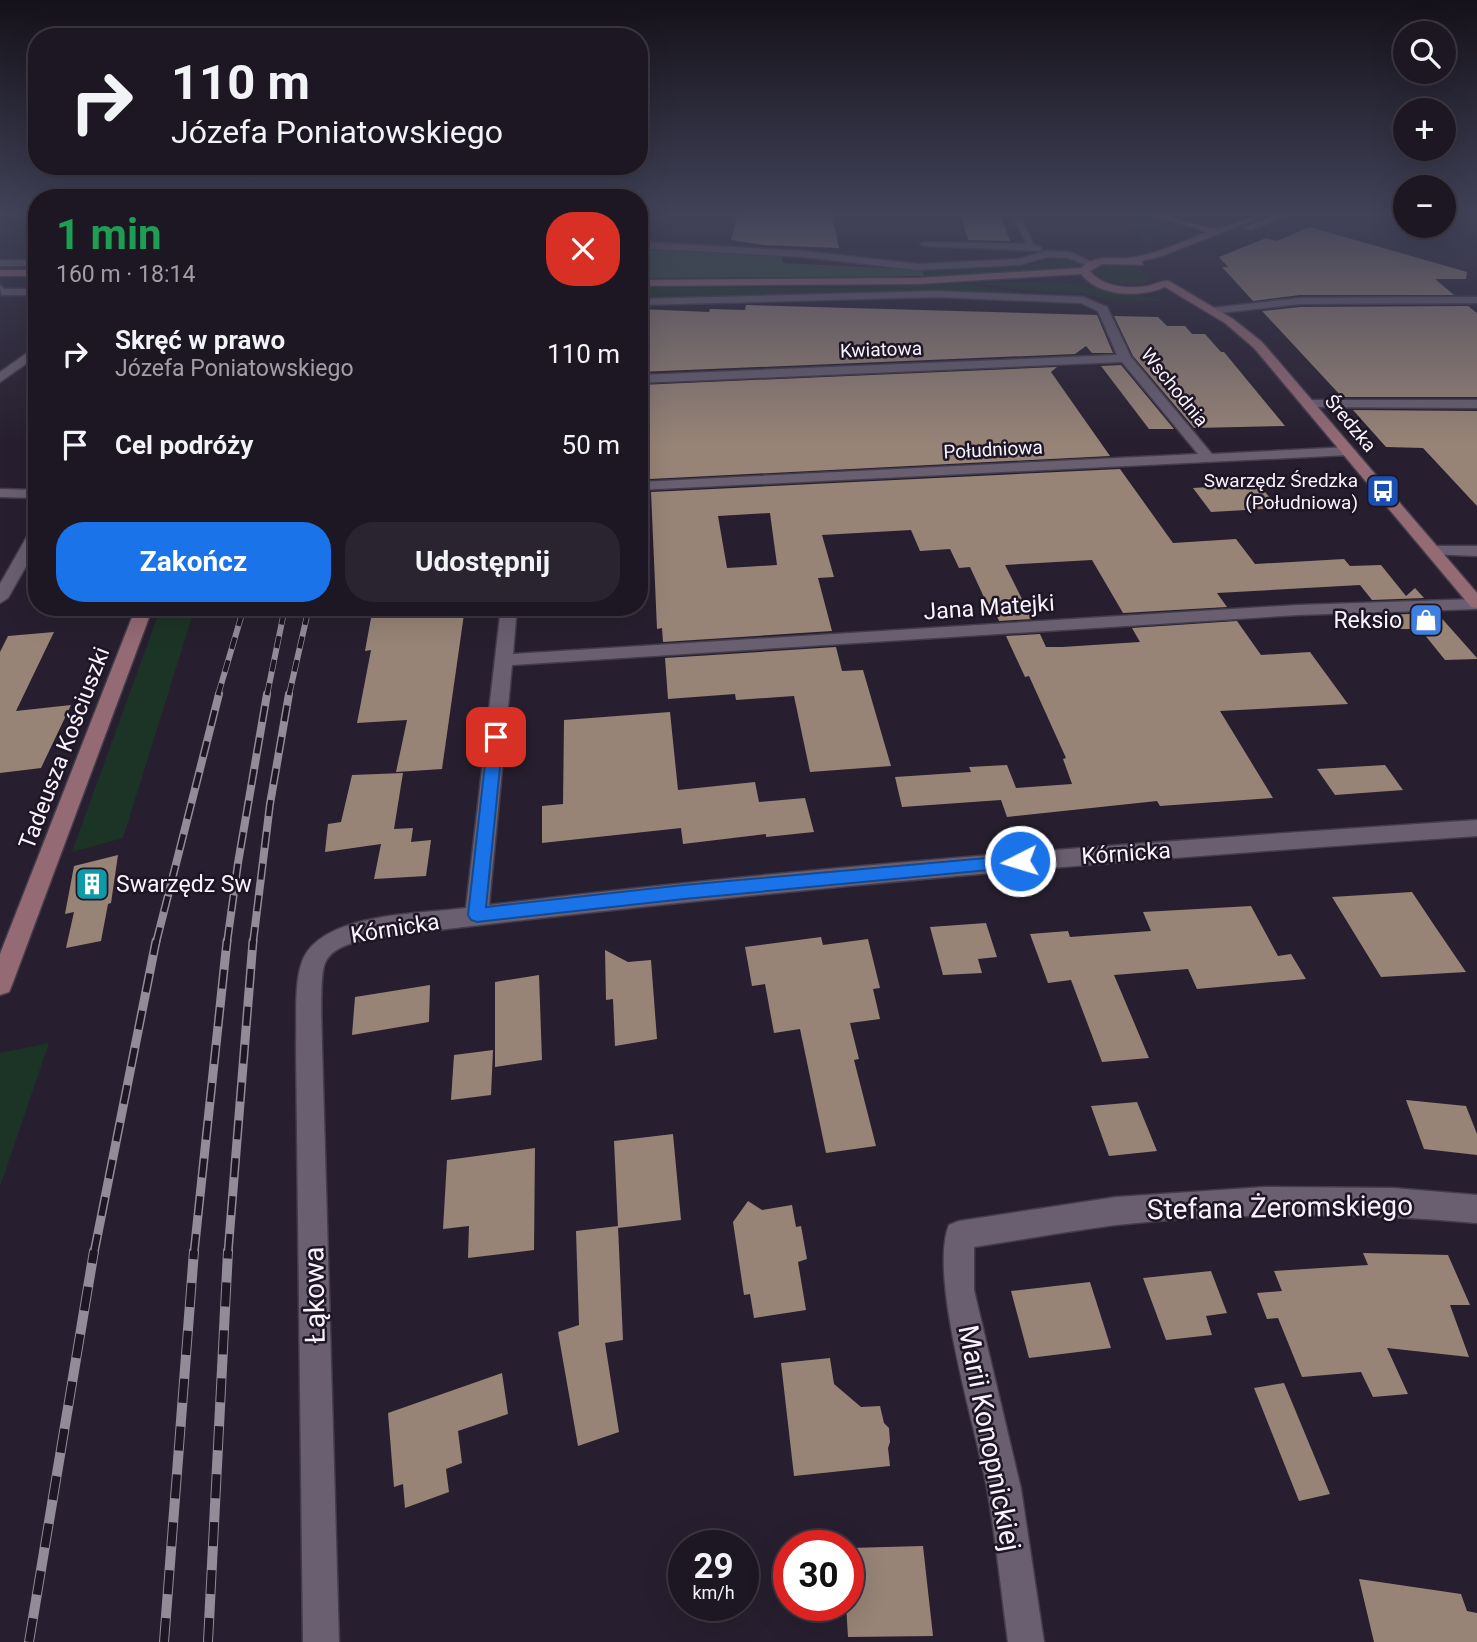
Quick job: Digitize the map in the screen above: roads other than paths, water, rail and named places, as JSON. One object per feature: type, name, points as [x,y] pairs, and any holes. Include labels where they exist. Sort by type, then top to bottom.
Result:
[{"type":"street","name":"Średzka","points":[[1147,292],[1211,311]]},
{"type":"street","name":"Średzka","points":[[1186,292],[1258,345],[1477,604]]},
{"type":"street","name":"Wschodnia","points":[[648,302],[949,294],[1066,297],[1093,303],[1103,309],[1125,358],[1208,458]]},
{"type":"street","points":[[1211,311],[1300,300],[1477,300]]},
{"type":"street","points":[[0,378],[28,357]]},
{"type":"street","name":"Kwiatowa","points":[[648,379],[1125,358]]},
{"type":"street","points":[[1310,404],[1477,404]]},
{"type":"street","name":"Południowa","points":[[648,486],[1349,451]]},
{"type":"street","points":[[0,493],[28,494]]},
{"type":"street","points":[[0,598],[28,549]]},
{"type":"street","points":[[1434,551],[1477,551]]},
{"type":"street","name":"Jana Matejki","points":[[504,660],[1298,610],[1477,604]]},
{"type":"street","name":"Tadeusza Kościuszki","points":[[1,978],[142,616]]},
{"type":"street","points":[[477,915],[508,616]]},
{"type":"street","name":"Kórnicka","points":[[320,950],[328,943],[349,934],[477,915],[684,892],[1044,859],[1477,828]]},
{"type":"street","name":"Łąkowa","points":[[320,950],[312,967],[309,1046],[321,1642]]},
{"type":"street","name":"Stefana Żeromskiego","points":[[959,1234],[1135,1209],[1245,1202],[1369,1202],[1477,1209]]},
{"type":"street","name":"Marii Konopnickiej","points":[[959,1234],[959,1290],[1004,1489],[1026,1642]]},
{"type":"railway","points":[[218,695],[241,616]]},
{"type":"railway","points":[[267,695],[283,616]]},
{"type":"railway","points":[[289,695],[307,616]]},
{"type":"railway","points":[[156,943],[219,694]]},
{"type":"railway","points":[[227,943],[267,694]]},
{"type":"railway","points":[[253,943],[270,804],[289,694]]},
{"type":"railway","points":[[94,1253],[156,941]]},
{"type":"railway","points":[[194,1253],[227,941]]},
{"type":"railway","points":[[228,1253],[253,941]]},
{"type":"railway","points":[[29,1642],[94,1251]]},
{"type":"railway","points":[[164,1642],[194,1251]]},
{"type":"railway","points":[[208,1642],[228,1251]]},
{"type":"place","name":"Swarzędz Średzka (Południowa)","points":[[1383,491]]},
{"type":"place","name":"Reksio","points":[[1426,620]]},
{"type":"place","name":"Swarzędz Sw","points":[[92,884]]}]
